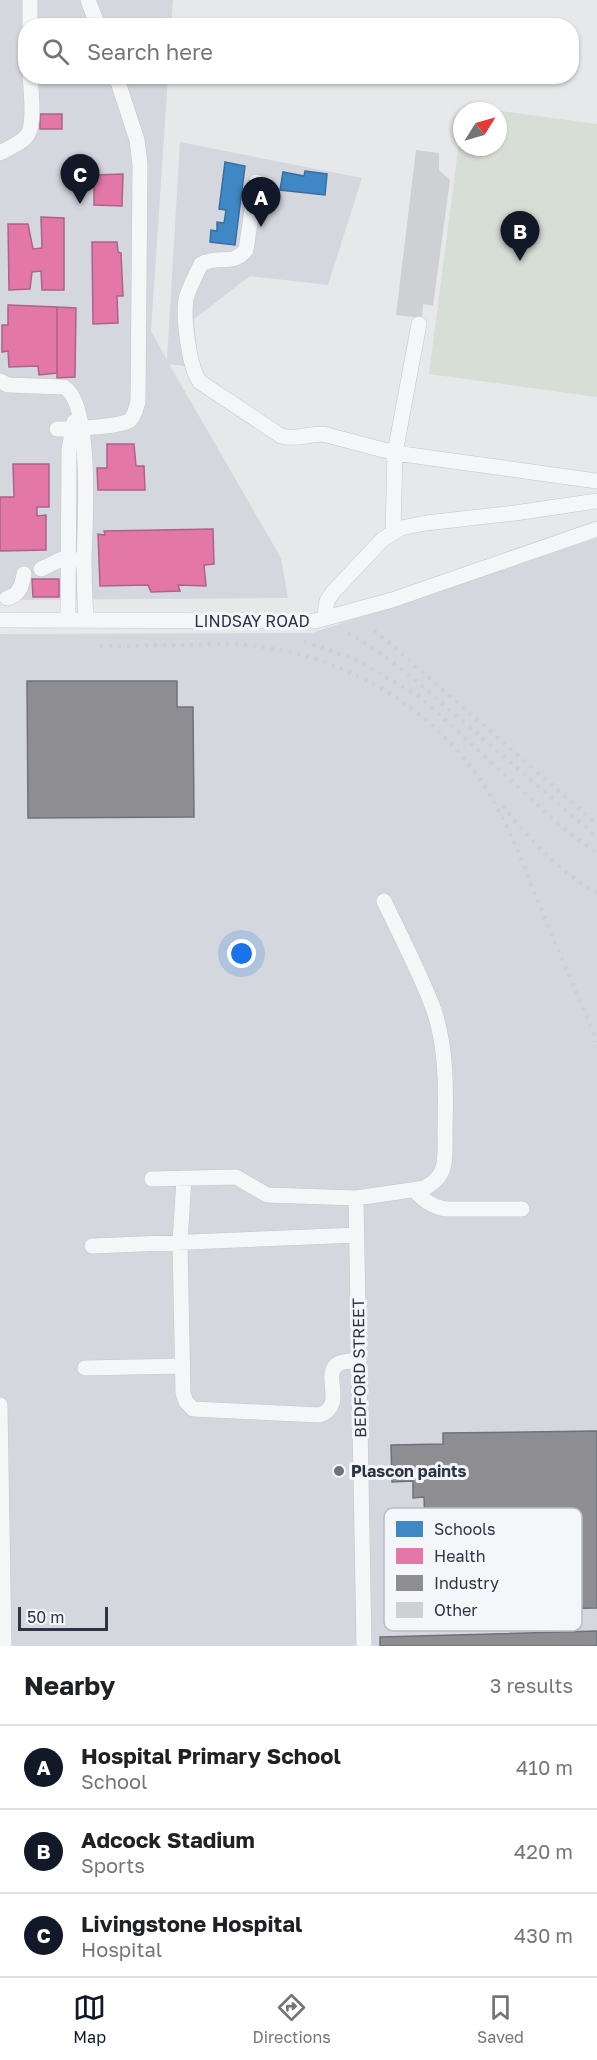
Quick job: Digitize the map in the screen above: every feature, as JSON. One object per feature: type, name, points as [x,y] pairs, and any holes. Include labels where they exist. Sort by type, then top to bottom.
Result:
[{"type":"street","points":[[30,0],[30,18]]},
{"type":"street","points":[[88,0],[95,18]]},
{"type":"street","points":[[0,153],[24,139],[29,133],[30,84]]},
{"type":"street","points":[[57,429],[125,422],[134,415],[138,402],[140,164],[137,140],[119,84]]},
{"type":"street","points":[[256,182],[246,250],[234,260],[214,259],[201,264],[189,290],[185,308],[190,363],[195,376],[210,391],[281,436],[291,439],[323,434],[395,453],[597,481]]},
{"type":"street","points":[[393,532],[395,453],[419,324]]},
{"type":"street","points":[[0,381],[8,385],[64,387],[71,394],[77,410],[76,428],[84,447],[86,475],[68,620]]},
{"type":"street","points":[[324,619],[329,597],[383,538],[393,532],[420,524],[597,501]]},
{"type":"street","name":"LINDSAY ROAD","points":[[0,620],[301,621],[324,619],[392,600],[597,529]]},
{"type":"street","points":[[41,569],[57,561],[76,560]]},
{"type":"street","points":[[76,560],[86,620]]},
{"type":"street","points":[[7,598],[18,592],[24,574]]},
{"type":"street","points":[[152,1179],[236,1177],[267,1195],[356,1198],[415,1190],[432,1184],[440,1176],[443,1168],[445,1114],[444,1063],[433,1006],[384,901]]},
{"type":"street","points":[[184,1178],[180,1242],[183,1393],[186,1402],[193,1409],[320,1415],[328,1412],[333,1406],[332,1373],[334,1368],[340,1363],[359,1360]]},
{"type":"street","points":[[415,1190],[433,1207],[522,1209]]},
{"type":"street","name":"BEDFORD STREET","points":[[356,1198],[364,1646]]},
{"type":"street","points":[[92,1246],[357,1235]]},
{"type":"street","points":[[85,1368],[182,1366]]},
{"type":"street","points":[[0,1405],[4,1646]]},
{"type":"shaded area","points":[[0,0],[173,0],[172,18],[18,18],[18,84],[168,84],[151,331],[167,360],[180,142],[362,178],[328,285],[250,276],[194,319],[198,368],[169,364],[281,558],[288,598],[0,600]]},
{"type":"shaded area","points":[[507,112],[597,124],[597,397],[429,374],[457,156],[507,156]]},
{"type":"shaded area","points":[[597,538],[597,1646],[0,1646],[0,634],[312,633]]},
{"type":"building: Schools","points":[[225,162],[245,166],[235,245],[210,242],[211,230],[217,231],[217,222],[224,223],[226,210],[219,209]]},
{"type":"building: Schools","points":[[305,171],[327,174],[325,195],[280,190],[283,172],[304,176]]},
{"type":"building: Health","points":[[40,114],[62,114],[62,129],[40,129]]},
{"type":"building: Health","points":[[123,174],[122,206],[94,205],[94,175]]},
{"type":"building: Health","points":[[41,217],[64,218],[64,290],[42,290],[41,271],[32,272],[30,289],[9,290],[8,224],[28,224],[33,249],[42,248]]},
{"type":"building: Health","points":[[92,242],[117,242],[118,252],[121,253],[123,296],[117,296],[118,323],[93,324]]},
{"type":"building: Health","points":[[8,305],[57,307],[57,373],[39,375],[38,366],[9,367],[8,351],[2,352],[2,325],[8,325]]},
{"type":"building: Health","points":[[57,307],[76,308],[75,377],[57,378]]},
{"type":"building: Health","points":[[107,444],[134,444],[136,466],[144,466],[145,490],[98,490],[97,468],[107,468]]},
{"type":"building: Health","points":[[13,464],[49,464],[49,507],[37,507],[37,516],[46,515],[46,550],[0,551],[0,497],[14,497]]},
{"type":"building: Health","points":[[213,529],[214,564],[204,565],[206,586],[178,585],[180,591],[151,592],[148,585],[100,586],[98,534],[105,535],[104,531]]},
{"type":"building: Health","points":[[32,579],[59,579],[59,597],[33,597]]},
{"type":"building: Industry","points":[[27,681],[177,681],[177,707],[193,707],[194,817],[28,818]]},
{"type":"building: Industry","points":[[597,1431],[597,1608],[582,1608],[582,1508],[424,1508],[424,1497],[413,1498],[413,1481],[392,1482],[391,1445],[443,1444],[443,1433]]},
{"type":"building: Industry","points":[[597,1631],[597,1646],[380,1646],[380,1637]]},
{"type":"building: Other","points":[[416,150],[439,153],[439,170],[450,180],[433,306],[423,304],[422,318],[396,315]]},
{"type":"railway","points":[[374,630],[597,824]]},
{"type":"railway","points":[[348,633],[379,652],[408,674],[597,837]]},
{"type":"railway","points":[[304,641],[359,661],[420,697],[565,830],[597,853]]},
{"type":"railway","points":[[100,646],[232,644],[291,652],[360,677],[392,695],[421,716],[448,741],[472,769],[493,800],[518,851],[597,1042]]},
{"type":"railway","points":[[503,806],[557,865],[597,893]]},
{"type":"place","name":"Livingstone Hospital","points":[[80,204]]},
{"type":"place","name":"Hospital Primary School","points":[[261,227]]},
{"type":"place","name":"Adcock Stadium","points":[[520,261]]},
{"type":"place","name":"Plascon paints","points":[[339,1471]]}]
